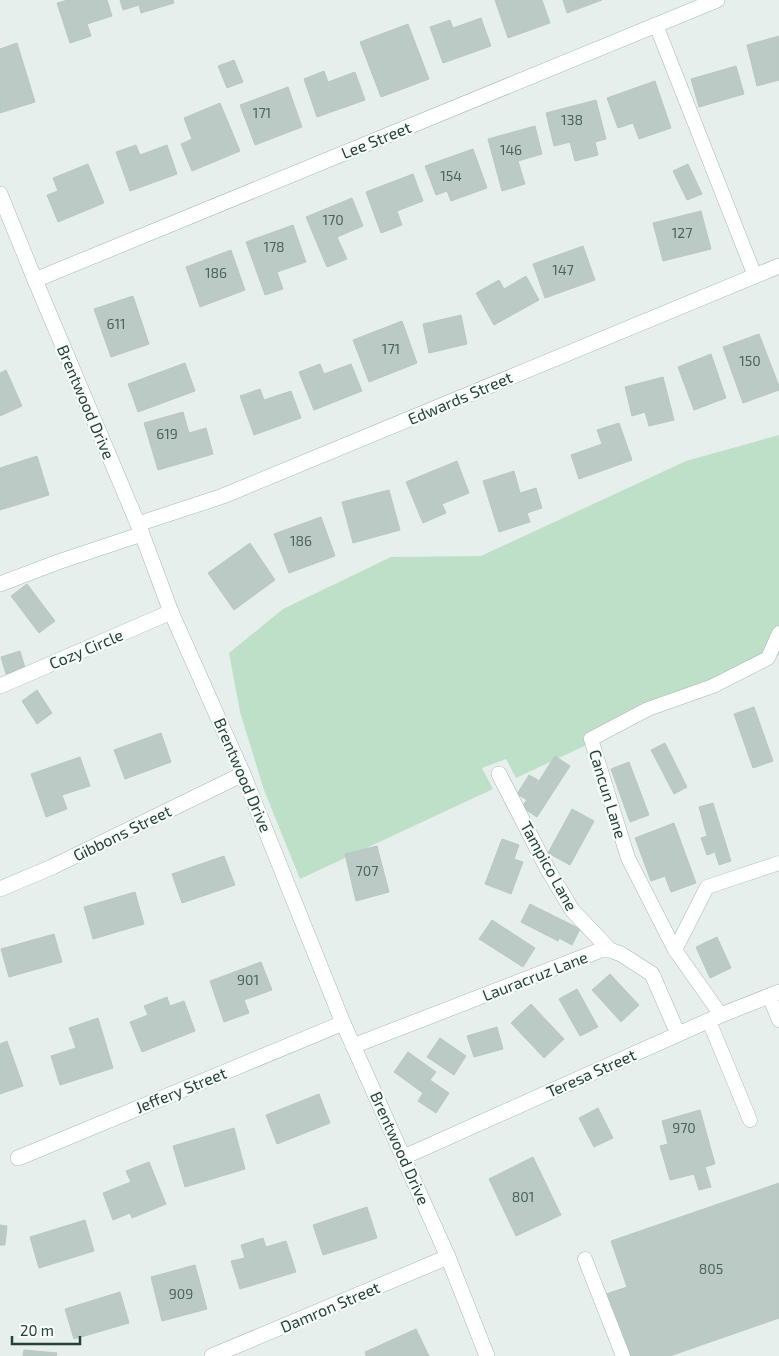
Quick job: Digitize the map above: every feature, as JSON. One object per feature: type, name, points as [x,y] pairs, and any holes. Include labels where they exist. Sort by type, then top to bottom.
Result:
[{"type":"street","name":"Lee Street","points":[[35,280],[717,0]]},
{"type":"street","name":"Brentwood Drive","points":[[0,194],[140,529],[171,612],[244,774],[343,1023],[448,1257],[487,1356]]},
{"type":"street","name":"Edwards Street","points":[[140,529],[779,266]]},
{"type":"street","points":[[0,584],[140,529]]},
{"type":"street","name":"Cozy Circle","points":[[0,686],[171,612]]},
{"type":"street","name":"Gibbons Street","points":[[0,889],[52,867],[244,774]]},
{"type":"street","name":"Tampico Lane","points":[[499,774],[547,868],[572,910],[610,950]]},
{"type":"street","name":"Lauracruz Lane","points":[[353,1046],[601,950],[610,950],[621,954],[652,974],[678,1034]]},
{"type":"street","name":"Teresa Street","points":[[404,1157],[678,1034],[774,994]]},
{"type":"street","name":"Jeffery Street","points":[[18,1158],[343,1023]]},
{"type":"street","name":"Damron Street","points":[[212,1356],[448,1257]]},
{"type":"lane","points":[[656,25],[755,276]]},
{"type":"lane","name":"Cancun Lane","points":[[750,1120],[715,1018],[675,950],[628,858],[591,739],[648,709],[713,686],[768,658],[779,633]]},
{"type":"lane","points":[[675,950],[707,887],[779,863]]},
{"type":"lane","points":[[774,994],[779,1020]]},
{"type":"lane","points":[[585,1259],[624,1356]]},
{"type":"green space","points":[[779,435],[779,655],[516,778],[506,759],[482,768],[493,789],[300,879],[264,790],[240,712],[229,653],[283,609],[391,557],[481,556],[686,461]]},
{"type":"building","points":[[68,0],[107,0],[112,16],[87,24],[91,36],[70,43],[57,3]]},
{"type":"building","points":[[120,0],[173,0],[174,3],[141,13],[139,5],[123,10]]},
{"type":"building","points":[[495,0],[542,0],[550,23],[508,38]]},
{"type":"building","points":[[563,0],[602,0],[567,13]]},
{"type":"building","points":[[481,18],[491,46],[443,63],[430,27],[450,20],[453,28]]},
{"type":"building","points":[[408,24],[429,79],[381,97],[360,42]]},
{"type":"building","points":[[779,36],[779,80],[757,86],[747,45]]},
{"type":"building","points":[[17,43],[35,102],[0,113],[0,49]]},
{"type":"building","points":[[234,60],[243,82],[227,88],[218,66]]},
{"type":"building","points":[[736,66],[744,94],[699,107],[691,79]]},
{"type":"building","points":[[324,71],[328,82],[355,72],[365,100],[317,117],[304,79]]},
{"type":"building","points":[[655,81],[671,128],[639,139],[633,123],[618,128],[607,98]]},
{"type":"building","points":[[288,87],[302,127],[255,145],[240,105]]},
{"type":"building","points":[[596,100],[606,139],[595,142],[598,155],[575,161],[570,142],[554,146],[546,113]]},
{"type":"building","points":[[220,103],[240,151],[192,171],[181,144],[192,139],[184,118]]},
{"type":"building","points":[[535,126],[542,154],[518,161],[525,184],[502,191],[488,139]]},
{"type":"building","points":[[136,145],[140,155],[167,145],[177,174],[130,191],[116,152]]},
{"type":"building","points":[[473,149],[487,188],[451,201],[447,191],[436,195],[425,166]]},
{"type":"building","points":[[88,164],[104,203],[58,222],[47,195],[58,191],[53,178]]},
{"type":"building","points":[[688,164],[702,194],[687,200],[673,171]]},
{"type":"building","points":[[413,174],[423,201],[397,211],[402,225],[381,233],[366,192]]},
{"type":"building","points":[[352,198],[363,226],[337,237],[347,259],[327,267],[306,217]]},
{"type":"building","points":[[701,211],[711,249],[663,261],[653,223]]},
{"type":"building","points":[[293,225],[306,262],[277,272],[283,289],[265,295],[246,242]]},
{"type":"building","points":[[583,246],[595,280],[545,298],[533,264]]},
{"type":"building","points":[[231,250],[245,290],[200,307],[186,267]]},
{"type":"building","points":[[526,276],[539,300],[494,325],[476,293],[499,280],[504,289]]},
{"type":"building","points":[[133,296],[149,344],[111,357],[94,309]]},
{"type":"building","points":[[461,315],[467,344],[429,353],[423,324]]},
{"type":"building","points":[[402,321],[417,363],[369,382],[353,340]]},
{"type":"building","points":[[759,334],[779,390],[743,403],[723,347]]},
{"type":"building","points":[[711,354],[726,398],[694,410],[678,367]]},
{"type":"building","points":[[185,363],[195,391],[138,412],[128,384]]},
{"type":"building","points":[[320,364],[324,374],[351,364],[362,391],[314,410],[299,372]]},
{"type":"building","points":[[6,370],[22,406],[0,416],[0,373]]},
{"type":"building","points":[[663,377],[674,420],[649,426],[645,412],[632,416],[625,387]]},
{"type":"building","points":[[260,389],[264,400],[291,391],[301,418],[254,435],[240,396]]},
{"type":"building","points":[[183,412],[189,433],[206,428],[213,454],[158,470],[144,423]]},
{"type":"building","points":[[619,423],[632,460],[579,479],[571,455],[602,444],[597,430]]},
{"type":"building","points":[[37,456],[49,495],[0,510],[0,468]]},
{"type":"building","points":[[457,461],[469,493],[442,504],[446,513],[423,523],[406,482]]},
{"type":"building","points":[[514,471],[520,493],[536,488],[542,508],[527,513],[530,522],[499,532],[483,481]]},
{"type":"building","points":[[389,490],[400,530],[353,543],[342,502]]},
{"type":"building","points":[[321,517],[335,556],[289,573],[274,534]]},
{"type":"building","points":[[250,543],[275,580],[234,610],[208,573]]},
{"type":"building","points":[[27,584],[55,621],[39,633],[11,596]]},
{"type":"building","points":[[20,651],[25,668],[6,674],[1,657]]},
{"type":"building","points":[[37,690],[52,713],[37,724],[22,701]]},
{"type":"building","points":[[754,707],[773,761],[753,768],[734,714]]},
{"type":"building","points":[[161,733],[171,762],[125,779],[114,750]]},
{"type":"building","points":[[665,743],[687,787],[674,794],[651,750]]},
{"type":"building","points":[[555,756],[570,766],[537,817],[522,807]]},
{"type":"building","points":[[80,757],[90,786],[62,795],[67,809],[46,817],[31,774]]},
{"type":"building","points":[[629,762],[649,815],[630,822],[611,769]]},
{"type":"building","points":[[529,775],[538,780],[527,800],[517,794]]},
{"type":"building","points":[[713,803],[731,861],[719,865],[715,852],[707,855],[701,838],[707,836],[699,807]]},
{"type":"building","points":[[572,809],[594,821],[570,865],[548,853]]},
{"type":"building","points":[[674,823],[696,883],[671,892],[665,876],[651,881],[635,838]]},
{"type":"building","points":[[502,839],[519,845],[514,859],[523,862],[511,894],[485,884]]},
{"type":"building","points":[[377,846],[389,892],[356,901],[345,854]]},
{"type":"building","points":[[224,856],[235,885],[182,903],[172,874]]},
{"type":"building","points":[[135,892],[144,924],[93,939],[84,907]]},
{"type":"building","points":[[530,904],[580,929],[572,945],[559,938],[558,941],[521,922]]},
{"type":"building","points":[[492,920],[535,948],[523,967],[479,939]]},
{"type":"building","points":[[54,934],[62,962],[9,977],[1,949]]},
{"type":"building","points":[[717,937],[731,968],[710,978],[696,947]]},
{"type":"building","points":[[261,962],[272,990],[244,1000],[249,1013],[224,1022],[210,981]]},
{"type":"building","points":[[610,974],[639,1005],[621,1022],[592,990]]},
{"type":"building","points":[[577,989],[598,1027],[580,1036],[559,999]]},
{"type":"building","points":[[167,997],[170,1006],[184,1001],[195,1031],[142,1052],[130,1022],[148,1015],[144,1006]]},
{"type":"building","points":[[531,1004],[564,1039],[544,1058],[511,1023]]},
{"type":"building","points":[[98,1018],[113,1068],[60,1085],[51,1056],[76,1048],[69,1028]]},
{"type":"building","points":[[497,1027],[503,1049],[474,1057],[467,1036]]},
{"type":"building","points":[[440,1038],[466,1056],[454,1075],[427,1057]]},
{"type":"building","points":[[7,1041],[23,1086],[0,1094],[0,1044]]},
{"type":"building","points":[[408,1052],[436,1072],[430,1080],[449,1093],[436,1113],[418,1101],[423,1093],[394,1072]]},
{"type":"building","points":[[319,1094],[330,1123],[277,1144],[266,1115]]},
{"type":"building","points":[[598,1108],[613,1138],[594,1147],[579,1118]]},
{"type":"building","points":[[700,1110],[715,1164],[705,1167],[711,1187],[699,1190],[694,1174],[670,1180],[660,1146],[668,1144],[662,1121]]},
{"type":"building","points":[[234,1128],[245,1169],[185,1187],[173,1146]]},
{"type":"building","points":[[533,1157],[561,1215],[516,1236],[489,1179]]},
{"type":"building","points":[[149,1162],[166,1204],[132,1218],[130,1213],[113,1220],[103,1193],[131,1182],[126,1171]]},
{"type":"building","points":[[779,1183],[779,1318],[670,1356],[628,1356],[606,1294],[627,1287],[611,1241]]},
{"type":"building","points":[[367,1207],[377,1238],[323,1255],[313,1225]]},
{"type":"building","points":[[85,1220],[94,1251],[39,1268],[30,1237]]},
{"type":"building","points":[[0,1225],[7,1226],[5,1245],[0,1245]]},
{"type":"building","points":[[263,1238],[266,1247],[286,1241],[296,1272],[240,1289],[231,1261],[245,1258],[241,1245]]},
{"type":"building","points":[[195,1265],[207,1309],[162,1321],[151,1277]]},
{"type":"building","points":[[120,1292],[129,1323],[74,1339],[65,1309]]},
{"type":"building","points":[[416,1329],[429,1356],[366,1356],[365,1352]]},
{"type":"building","points":[[24,1350],[57,1353],[56,1356],[23,1356]]}]
